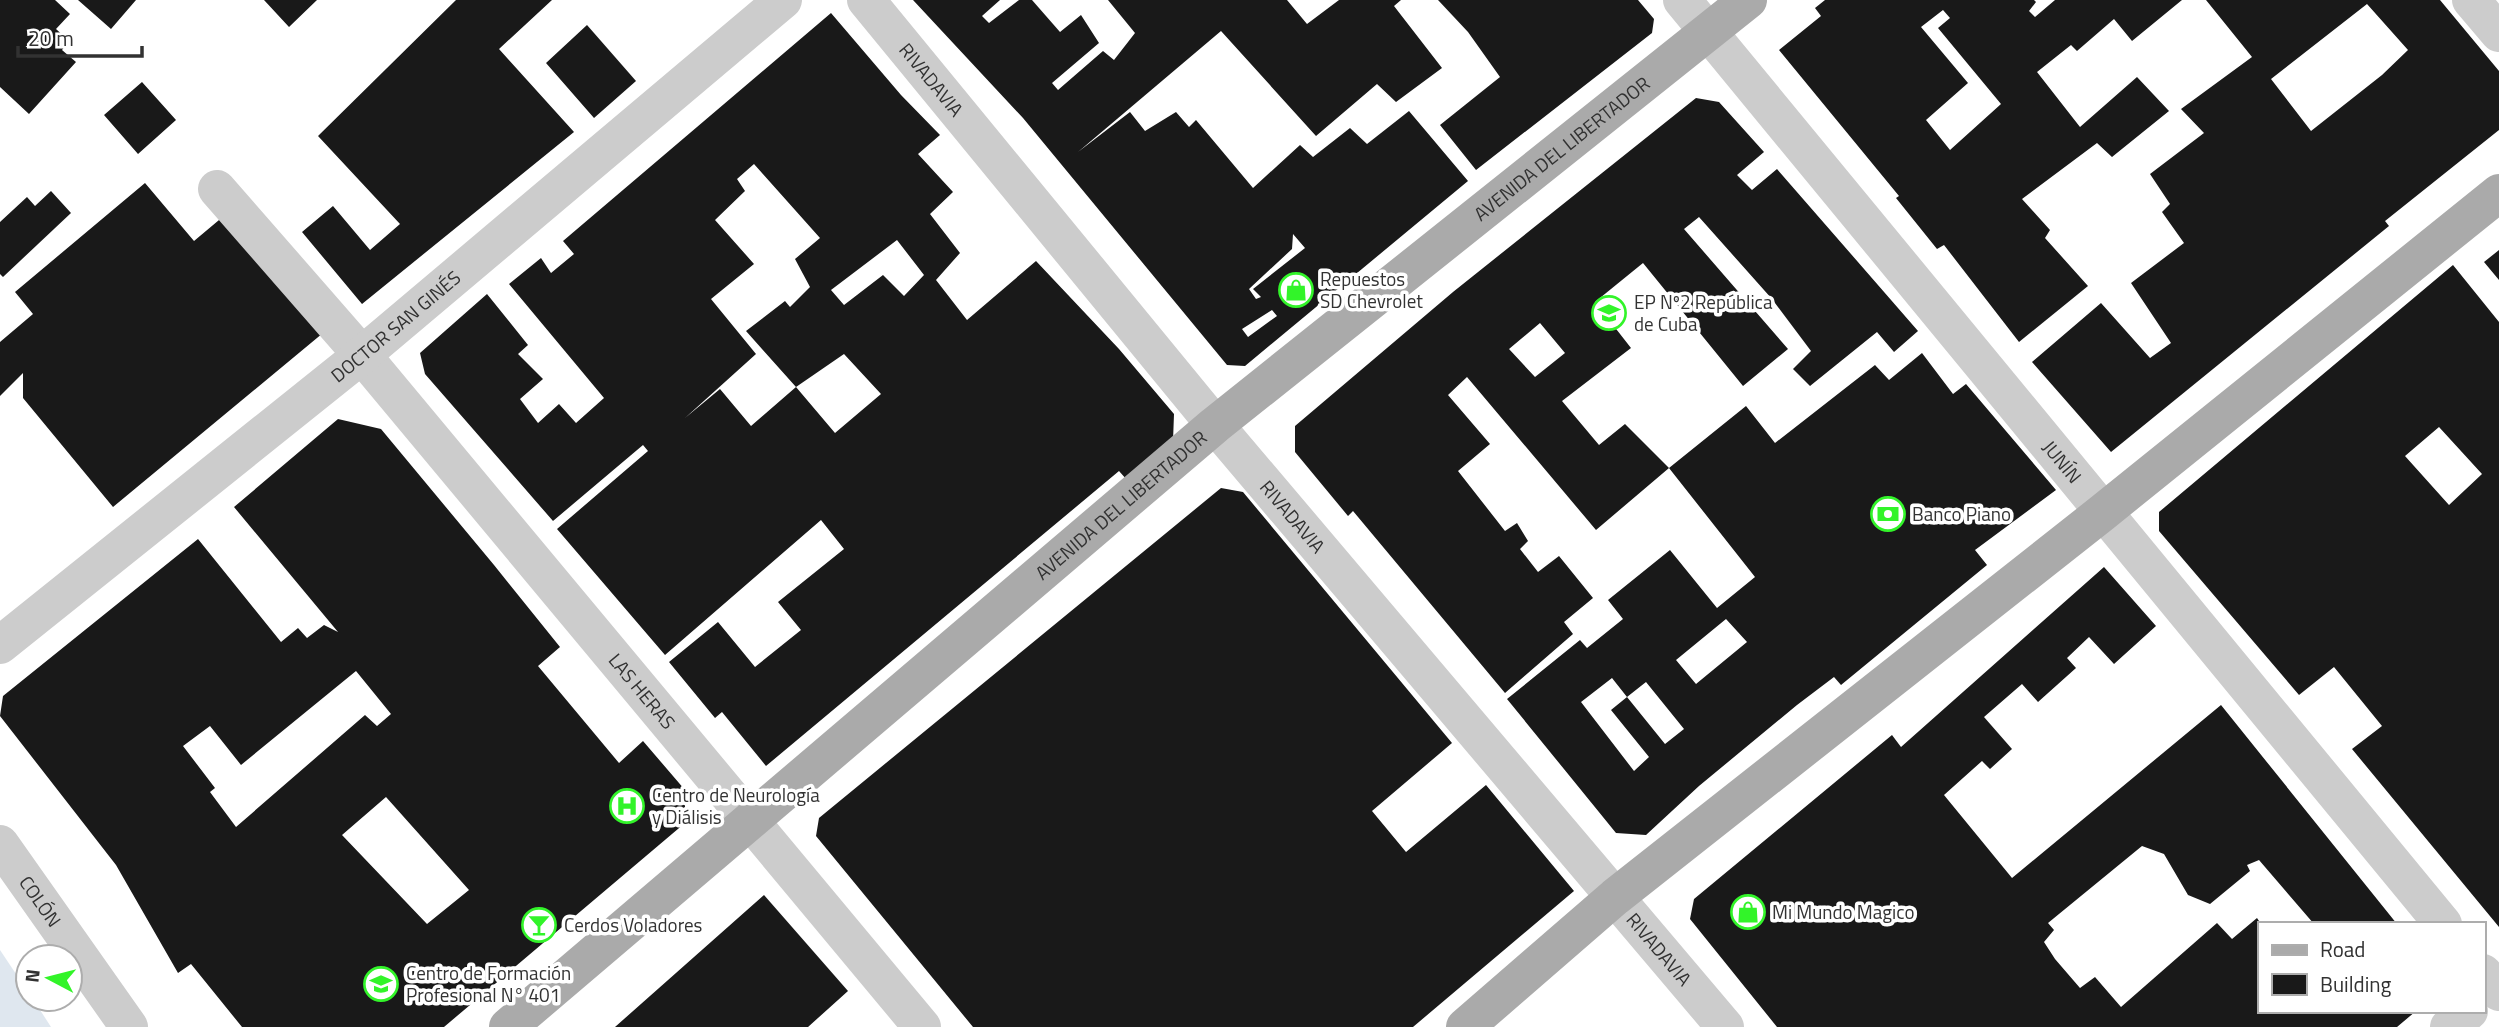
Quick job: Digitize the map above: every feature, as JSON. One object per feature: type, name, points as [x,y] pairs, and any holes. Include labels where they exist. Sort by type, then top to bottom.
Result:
[{"type":"main road","name":"AVENIDA DEL LIBERTADOR","points":[[508,1027],[1215,425],[1748,0]]},
{"type":"main road","points":[[1465,1027],[1615,897],[2102,513],[2499,193]]},
{"type":"street","name":"DOCTOR SAN GINÉS","points":[[0,645],[362,355],[783,0]]},
{"type":"street","name":"RIVADAVIA","points":[[866,0],[1215,425],[1725,1027]]},
{"type":"street","name":"JUNÍN","points":[[1682,0],[2441,922]]},
{"type":"street","points":[[2471,0],[2499,33]]},
{"type":"street","name":"LAS HERAS","points":[[217,189],[362,355],[922,1027]]},
{"type":"street","name":"COLÓN","points":[[0,844],[129,1027]]},
{"type":"street","points":[[2449,1027],[2465,1013]]},
{"type":"shaded area","points":[[0,950],[14,971],[14,1013],[42,1013],[51,1027],[0,1027]]},
{"type":"building","points":[[0,0],[55,0],[70,14],[56,29],[69,41],[62,50],[76,62],[29,114],[0,87]]},
{"type":"building","points":[[78,0],[136,0],[111,29]]},
{"type":"building","points":[[264,0],[317,0],[289,27]]},
{"type":"building","points":[[456,0],[552,0],[499,49],[574,132],[362,304],[302,232],[333,206],[370,250],[400,224],[318,136]]},
{"type":"building","points":[[913,0],[1000,0],[982,16],[989,23],[1019,0],[1032,0],[1060,32],[1081,15],[1099,43],[1052,83],[1058,90],[1103,51],[1114,60],[1135,33],[1108,0],[1287,0],[1307,24],[1339,0],[1401,0],[1394,6],[1442,68],[1396,102],[1377,84],[1316,136],[1221,31],[1078,152],[1130,112],[1145,131],[1176,112],[1189,127],[1196,120],[1253,188],[1300,145],[1313,157],[1350,128],[1367,144],[1409,111],[1468,181],[1245,366],[1227,365],[1023,118]],"holes":[[[1293,234],[1305,248],[1253,289],[1261,297],[1256,299],[1249,289],[1292,249]],[[1272,310],[1277,316],[1248,337],[1242,329]]]},
{"type":"building","points":[[1438,0],[1638,0],[1654,19],[1652,33],[1476,170],[1440,125],[1500,77],[1468,32]]},
{"type":"building","points":[[1825,0],[2034,0],[2036,2],[2029,11],[2035,17],[2055,0],[2182,0],[2132,41],[2114,19],[2077,51],[2071,45],[2037,72],[2080,127],[2137,77],[2169,111],[2112,157],[2097,143],[2022,199],[2050,230],[2045,238],[2088,286],[2019,342],[1944,245],[1937,249],[1896,198],[1899,196],[1779,50],[1821,16],[1815,8]],"holes":[[[1943,10],[1950,18],[1938,28],[2001,104],[1950,150],[1926,120],[1968,83],[1921,27]]]},
{"type":"building","points":[[2206,0],[2440,0],[2499,71],[2499,130],[2385,221],[2389,226],[2111,452],[2032,362],[2101,303],[2150,358],[2171,343],[2131,283],[2184,243],[2162,212],[2170,204],[2150,174],[2204,133],[2181,109],[2252,57]],"holes":[[[2367,4],[2408,50],[2382,75],[2311,131],[2271,79]]]},
{"type":"building","points":[[831,13],[901,95],[940,135],[918,154],[953,192],[930,214],[960,253],[936,280],[967,320],[1036,261],[1119,349],[1174,414],[1173,441],[1127,480],[1119,471],[766,766],[722,712],[715,718],[669,662],[718,622],[755,667],[801,630],[778,602],[844,549],[821,520],[665,655],[557,529],[648,451],[643,445],[553,521],[425,374],[420,353],[487,294],[528,345],[518,354],[543,379],[520,399],[538,423],[559,404],[576,423],[604,398],[509,284],[541,258],[551,273],[574,254],[563,241]],"holes":[[[754,164],[820,238],[795,259],[810,287],[790,307],[785,301],[746,331],[796,387],[751,426],[720,389],[685,418],[756,354],[711,299],[754,264],[715,220],[745,191],[737,179]],[[897,240],[924,275],[904,296],[883,275],[844,305],[831,290]],[[844,354],[881,394],[835,433],[796,387]]]},
{"type":"building","points":[[587,25],[636,81],[594,118],[546,63]]},
{"type":"building","points":[[142,82],[176,120],[138,154],[104,115]]},
{"type":"building","points":[[1696,98],[1719,102],[1764,152],[1737,175],[1752,190],[1777,169],[1918,331],[1894,352],[1877,332],[1810,386],[1793,369],[1811,351],[1772,299],[1699,217],[1684,229],[1788,349],[1743,386],[1643,263],[1595,302],[1631,348],[1562,401],[1599,445],[1625,424],[1669,468],[1596,530],[1467,377],[1448,395],[1490,444],[1458,471],[1505,531],[1517,523],[1528,541],[1520,549],[1538,572],[1559,556],[1593,598],[1564,622],[1573,634],[1505,693],[1353,511],[1348,516],[1295,452],[1295,426],[1453,292]],"holes":[[[1540,323],[1565,353],[1535,377],[1509,349]]]},
{"type":"building","points":[[145,183],[194,241],[225,215],[323,333],[113,507],[23,398],[23,373],[0,396],[0,342],[33,314],[15,292]]},
{"type":"building","points":[[51,191],[71,213],[3,277],[0,274],[0,222],[27,197],[35,206]]},
{"type":"building","points":[[2499,250],[2499,280],[2484,262]]},
{"type":"building","points":[[2453,265],[2499,322],[2499,927],[2352,749],[2382,726],[2334,667],[2299,695],[2159,531],[2159,512]],"holes":[[[2439,427],[2482,474],[2449,505],[2405,456]]]},
{"type":"building","points":[[1922,353],[1953,394],[1966,384],[2056,490],[1975,550],[1987,565],[1841,685],[1834,677],[1797,705],[1699,786],[1646,835],[1616,833],[1507,699],[1580,640],[1587,648],[1623,619],[1608,600],[1670,550],[1717,608],[1755,577],[1669,468],[1746,406],[1775,443],[1875,365],[1889,380]],"holes":[[[1726,619],[1747,642],[1696,684],[1676,660]],[[1612,678],[1627,697],[1611,710],[1649,757],[1634,771],[1581,702]],[[1646,682],[1684,729],[1665,744],[1627,697]]]},
{"type":"building","points":[[338,419],[381,429],[560,647],[538,666],[619,763],[643,741],[685,790],[685,823],[444,1027],[242,1027],[191,964],[178,973],[116,865],[0,716],[3,696],[198,539],[281,642],[298,628],[307,638],[324,625],[338,632],[234,507]],"holes":[[[356,671],[391,714],[377,726],[365,715],[236,827],[210,792],[215,788],[183,746],[210,726],[241,765]],[[386,797],[469,890],[427,924],[342,835]]]},
{"type":"building","points":[[1221,488],[1243,492],[1452,743],[1372,811],[1406,852],[1486,785],[1574,891],[1413,1027],[973,1027],[816,836],[819,818]]},
{"type":"building","points":[[2104,567],[2156,626],[2114,664],[2089,637],[2067,658],[2076,668],[2038,702],[2022,684],[1984,717],[2012,749],[1990,769],[1982,761],[1944,795],[2012,878],[2221,705],[2395,922],[2312,922],[2259,860],[2247,865],[2250,871],[2210,904],[2188,895],[2164,854],[2142,846],[2048,923],[2054,930],[2044,942],[2055,959],[2080,988],[2095,977],[2121,1007],[2217,923],[2232,939],[2257,918],[2260,922],[2258,1013],[2414,1013],[2397,1027],[1777,1027],[1690,919],[1694,899],[1892,735],[1901,747]]},
{"type":"building","points":[[764,895],[848,991],[808,1027],[615,1027]]},
{"type":"place","name":"Repuestos SD Chevrolet","points":[[1296,290]]},
{"type":"place","name":"EP Nº2 República de Cuba","points":[[1609,313]]},
{"type":"place","name":"Banco Piano","points":[[1888,514]]},
{"type":"place","name":"Centro de Neurología y Diálisis","points":[[627,806]]},
{"type":"place","name":"Mi Mundo Magico","points":[[1748,912]]},
{"type":"place","name":"Cerdos Voladores","points":[[539,925]]},
{"type":"place","name":"Centro de Formación Profesional N° 401","points":[[381,984]]}]
